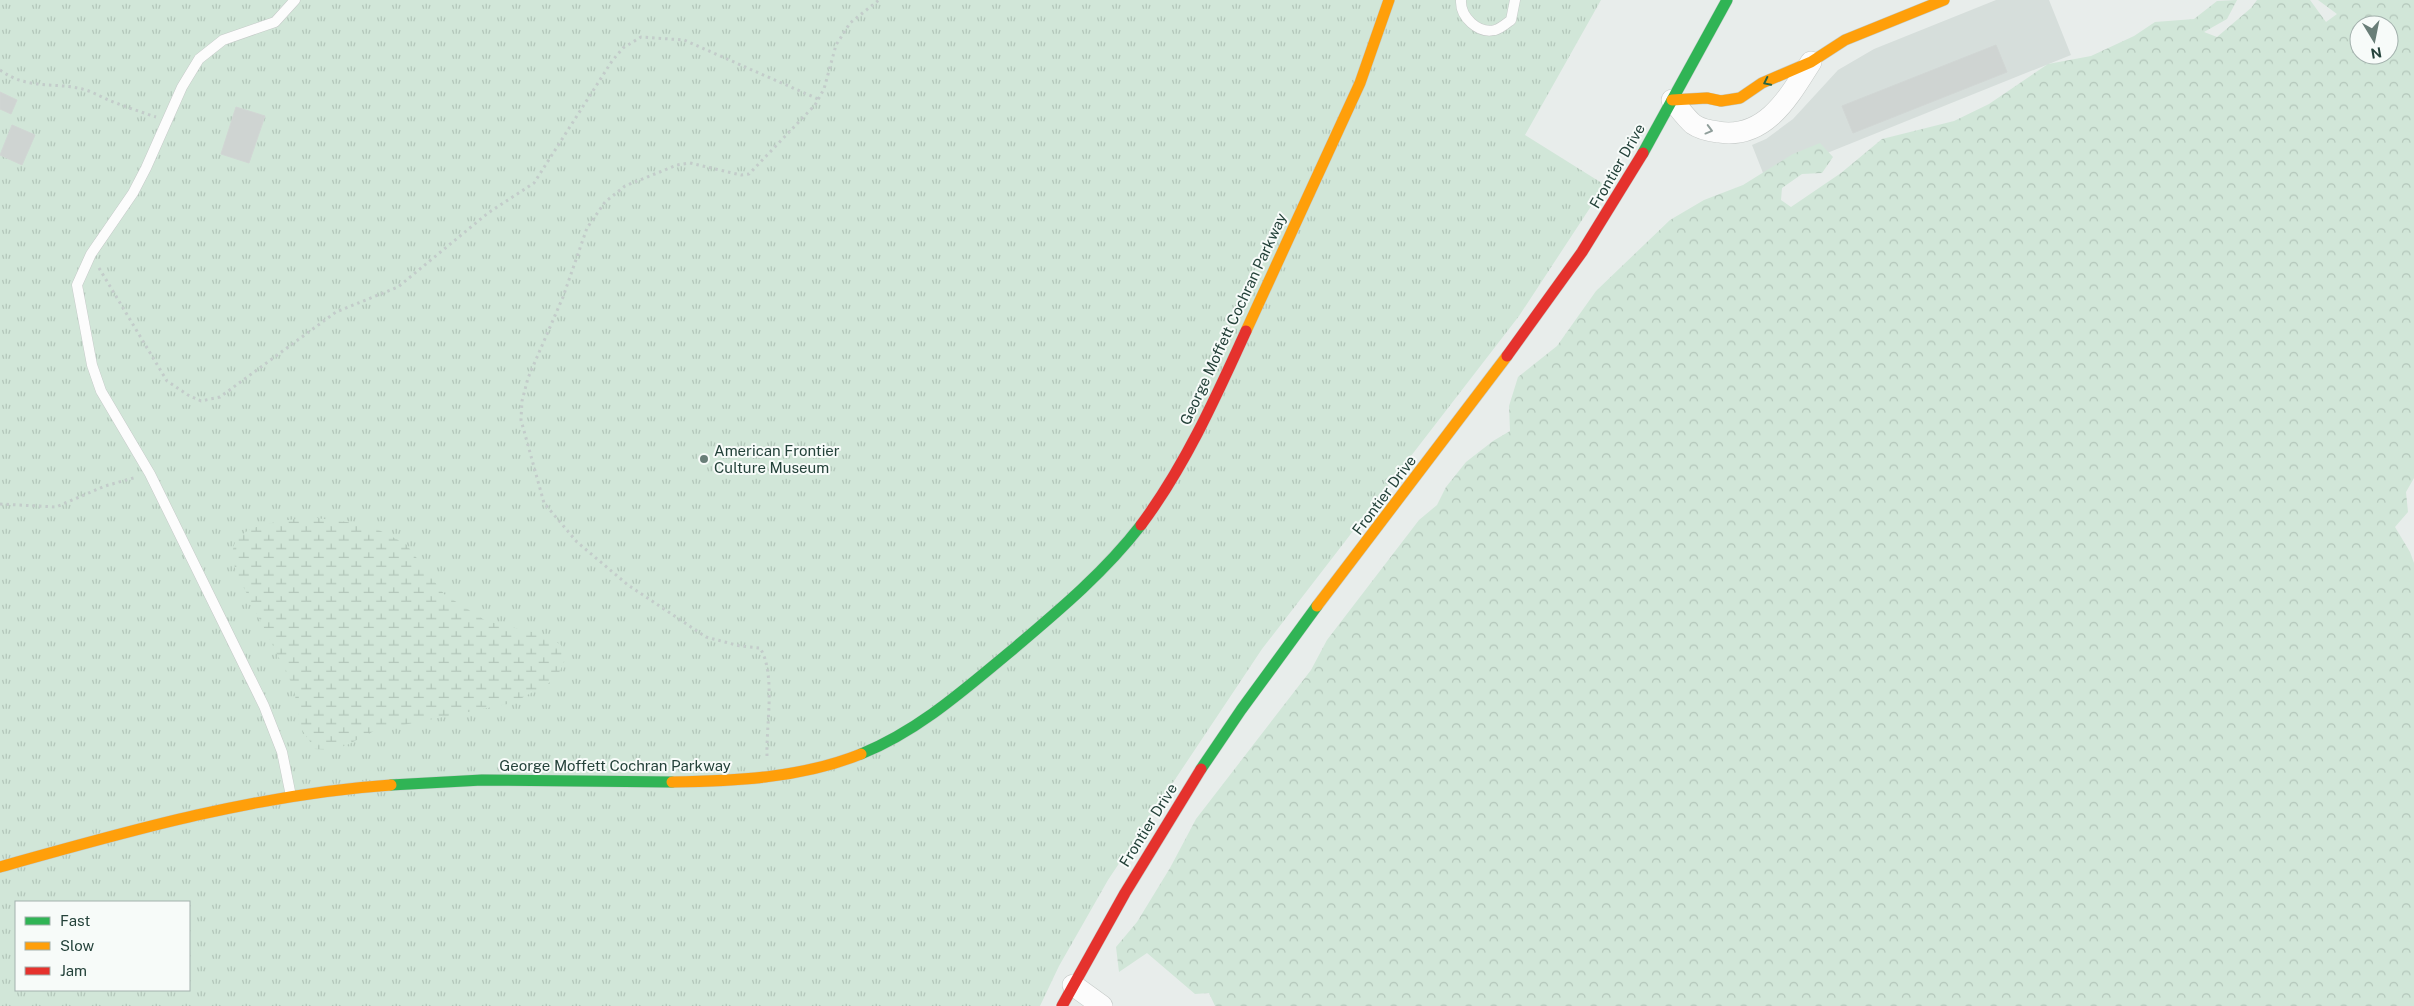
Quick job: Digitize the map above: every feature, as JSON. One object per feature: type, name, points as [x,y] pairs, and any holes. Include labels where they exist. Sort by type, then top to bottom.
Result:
[{"type":"street","name":"George Moffett Cochran Parkway","points":[[0,867],[185,816],[291,796],[368,786],[439,781],[528,779],[691,783],[768,777],[809,770],[847,760],[884,744],[931,715],[984,674],[1057,611],[1105,566],[1134,533],[1165,489],[1219,391],[1363,72],[1389,0]]},
{"type":"street","name":"Frontier Drive","points":[[1062,1006],[1115,907],[1213,751],[1270,670],[1534,321],[1584,249],[1626,183],[1727,0]]},
{"type":"street","points":[[1672,100],[1707,98],[1731,100],[1740,98],[1762,83],[1811,62],[1845,40],[1944,0]]},
{"type":"street","points":[[1672,100],[1694,125],[1723,133],[1741,132],[1770,117],[1784,105],[1811,62]]},
{"type":"street","points":[[1073,985],[1102,1006]]},
{"type":"lane","points":[[291,796],[282,752],[264,706],[150,474],[101,391],[92,365],[77,286],[91,254],[133,193],[168,121],[182,87],[199,59],[223,40],[275,22],[295,0]]},
{"type":"lane","points":[[1461,0],[1467,20],[1482,30],[1496,30],[1511,20],[1515,0]]},
{"type":"path","points":[[768,777],[766,657],[760,648],[740,646],[706,637],[682,623],[628,585],[577,542],[544,503],[521,420],[522,401],[528,378],[556,313],[587,228],[605,202],[625,186],[677,165],[690,163],[741,175],[749,174],[818,99],[824,89],[836,45],[850,23],[879,0]]},
{"type":"path","points":[[91,254],[167,381],[188,396],[201,401],[220,397],[336,312],[398,288],[488,214],[534,183],[612,61],[623,48],[641,37],[684,40],[818,99]]},
{"type":"path","points":[[0,70],[23,82],[37,85],[72,87],[88,91],[110,101],[168,121]]},
{"type":"path","points":[[0,504],[56,507],[105,486],[150,474]]},
{"type":"shaded area","points":[[1996,0],[2049,0],[2071,55],[1765,178],[1752,145],[1766,139],[1793,119],[1838,70],[1874,49]]},
{"type":"green space","name":"American Frontier Culture Museum","points":[[0,0],[1601,0],[1525,135],[1605,185],[1519,316],[1262,649],[1108,880],[1059,966],[1040,1006],[0,1006]]},
{"type":"green space","points":[[2237,0],[2227,19],[2204,32],[2217,37],[2251,8],[2257,0],[2310,0],[2326,22],[2337,14],[2318,0],[2414,0],[2414,478],[2406,492],[2408,512],[2395,527],[2410,552],[2414,563],[2414,1006],[1215,1006],[1209,993],[1195,994],[1147,953],[1119,972],[1116,947],[1137,922],[1170,868],[1196,819],[1311,670],[1327,640],[1419,520],[1437,505],[1446,487],[1466,462],[1493,441],[1510,431],[1509,406],[1518,377],[1557,346],[1596,291],[1670,220],[1704,200],[1743,185],[1793,154],[1820,143],[1833,157],[1822,173],[1802,174],[1782,188],[1781,200],[1791,207],[1841,173],[1882,139],[1954,121],[1989,104],[2048,64],[2091,56],[2134,36],[2155,22],[2194,19],[2217,1]]},
{"type":"green space","points":[[309,517],[369,525],[406,544],[444,594],[486,621],[545,635],[561,645],[566,658],[556,679],[513,703],[374,731],[347,745],[331,750],[315,749],[302,730],[293,686],[236,572],[233,552],[236,541],[250,530],[270,523]]},
{"type":"building","points":[[1996,45],[2007,72],[1853,133],[1842,106]]},
{"type":"building","points":[[0,92],[17,100],[11,114],[0,109]]},
{"type":"building","points":[[236,107],[265,116],[249,163],[221,154]]},
{"type":"building","points":[[12,125],[35,135],[22,165],[0,155]]},
{"type":"traffic: fast","points":[[1643,153],[1727,0]]},
{"type":"traffic: fast","points":[[861,754],[882,745],[921,722],[976,680],[1046,622],[1096,576],[1141,525]]},
{"type":"traffic: fast","points":[[1201,769],[1241,710],[1317,606]]},
{"type":"traffic: fast","points":[[391,785],[482,780],[672,782]]},
{"type":"traffic: slow","points":[[1246,331],[1360,83],[1389,0]]},
{"type":"traffic: slow","points":[[1672,100],[1707,98],[1721,101],[1740,98],[1762,83],[1811,62],[1845,40],[1944,0]]},
{"type":"traffic: slow","points":[[1317,606],[1507,356]]},
{"type":"traffic: slow","points":[[672,782],[768,777],[815,768],[861,754]]},
{"type":"traffic: slow","points":[[0,867],[96,840],[243,805],[341,790],[391,785]]},
{"type":"traffic: jam","points":[[1507,356],[1582,252],[1643,153]]},
{"type":"traffic: jam","points":[[1141,525],[1186,455],[1246,331]]},
{"type":"traffic: jam","points":[[1062,1006],[1125,893],[1201,769]]},
{"type":"place","name":"American Frontier Culture Museum","points":[[704,459]]}]
